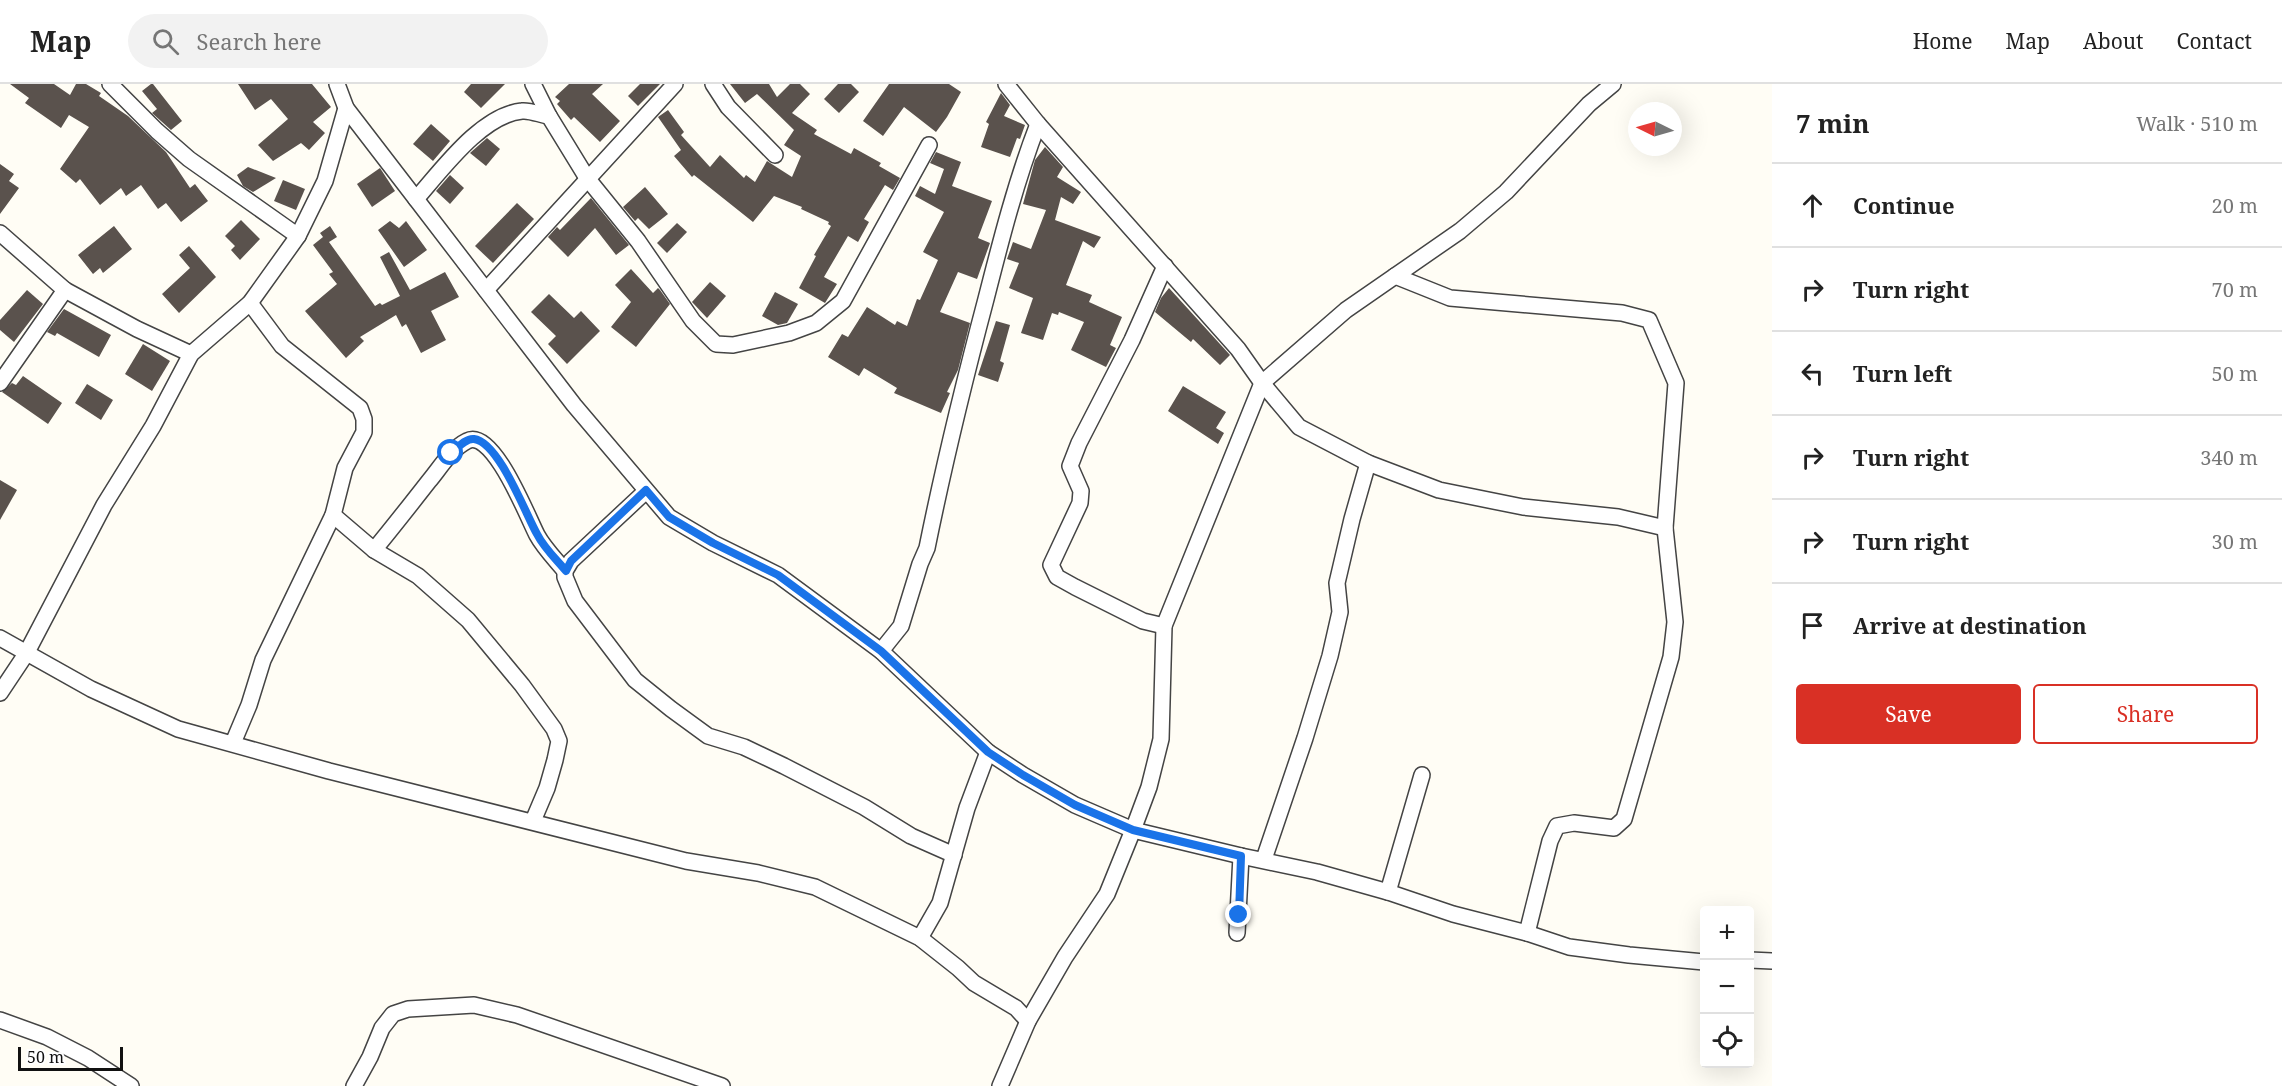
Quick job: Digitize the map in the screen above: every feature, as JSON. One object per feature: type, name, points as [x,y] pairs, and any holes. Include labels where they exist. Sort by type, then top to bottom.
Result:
[{"type":"street","points":[[110,84],[189,159],[298,236]]},
{"type":"street","points":[[337,84],[346,108],[574,405],[669,517],[713,543],[778,575],[881,651],[988,752],[1075,805],[1133,830],[1317,872],[1569,947],[1700,962]]},
{"type":"street","points":[[533,84],[549,116],[587,178],[638,241],[693,321],[716,344],[733,345],[789,333],[816,323],[843,301],[929,145]]},
{"type":"street","points":[[486,290],[675,84]]},
{"type":"street","points":[[713,84],[728,107],[775,155]]},
{"type":"street","points":[[1006,84],[1038,124],[1238,349],[1262,383],[1299,427],[1368,463],[1439,490],[1523,507],[1618,517],[1665,528]]},
{"type":"street","points":[[1000,1086],[1028,1021],[1065,957],[1107,894],[1133,830],[1149,787],[1161,739],[1164,626],[1262,383],[1346,310],[1460,231],[1506,192],[1589,104],[1613,84]]},
{"type":"street","points":[[0,693],[26,654],[104,505],[153,426],[191,354],[250,303],[298,236],[325,181],[346,108]]},
{"type":"street","points":[[416,199],[466,142],[487,126],[522,111],[549,116]]},
{"type":"street","points":[[881,651],[901,626],[927,548],[948,445],[982,314],[1026,155],[1038,124]]},
{"type":"street","points":[[0,233],[65,290],[137,329],[191,354]]},
{"type":"street","points":[[1164,626],[1143,621],[1075,587],[1057,577],[1051,565],[1080,503],[1081,491],[1070,466],[1079,443],[1132,340],[1165,266]]},
{"type":"street","points":[[1395,276],[1450,298],[1622,313],[1649,320],[1676,383],[1665,528],[1675,622],[1671,657],[1624,819],[1614,828],[1574,823],[1557,826],[1550,841],[1527,933]]},
{"type":"street","points":[[0,383],[65,290]]},
{"type":"street","points":[[233,743],[249,705],[262,660],[333,515],[345,468],[364,432],[364,419],[360,408],[282,346],[250,303]]},
{"type":"street","points":[[374,550],[451,453],[468,440],[475,439],[494,455],[514,484],[538,536],[566,571]]},
{"type":"street","points":[[1264,859],[1330,656],[1340,612],[1337,583],[1368,463]]},
{"type":"street","points":[[646,490],[571,561],[565,577],[575,601],[635,680],[708,736],[744,747],[784,766],[864,807],[911,836],[954,855]]},
{"type":"street","points":[[333,515],[374,550],[418,576],[468,620],[555,729],[559,741],[555,760],[548,788],[533,821]]},
{"type":"street","points":[[0,638],[91,689],[178,729],[329,771],[686,861],[758,873],[815,887],[920,938],[974,983],[1016,1008],[1028,1021]]},
{"type":"street","points":[[920,938],[940,903],[967,808],[988,752]]},
{"type":"street","points":[[1388,892],[1422,775]]},
{"type":"street","points":[[1237,933],[1241,856]]},
{"type":"street","points":[[1754,960],[1772,961]]},
{"type":"street","points":[[354,1086],[370,1057],[382,1028],[393,1014],[408,1009],[474,1005],[517,1015],[722,1086]]},
{"type":"street","points":[[0,1020],[47,1037],[87,1058],[131,1086]]},
{"type":"building","points":[[10,84],[54,84],[70,95],[76,84],[86,84],[101,93],[99,96],[128,116],[166,152],[190,188],[195,184],[208,201],[181,222],[166,203],[158,209],[141,185],[126,196],[121,188],[100,205],[80,179],[76,183],[60,169],[89,127],[69,115],[61,128],[25,103],[29,98]]},
{"type":"building","points":[[151,84],[182,121],[171,130],[152,113],[157,109],[142,91]]},
{"type":"building","points":[[238,84],[312,84],[331,107],[313,122],[325,133],[309,150],[301,143],[273,161],[258,145],[288,119],[271,99],[255,110]]},
{"type":"building","points":[[471,84],[505,84],[481,108],[464,92]]},
{"type":"building","points":[[569,84],[603,84],[592,94],[620,121],[600,142],[574,117],[571,120],[557,104],[560,101],[555,97]]},
{"type":"building","points":[[640,84],[660,84],[638,106],[628,96]]},
{"type":"building","points":[[730,84],[769,84],[777,97],[790,84],[800,84],[810,94],[792,113],[817,130],[814,134],[851,154],[854,148],[881,163],[879,166],[900,178],[893,190],[885,185],[864,219],[869,222],[858,242],[848,236],[824,277],[837,284],[825,303],[799,288],[816,256],[814,255],[831,226],[829,222],[801,209],[802,207],[774,196],[753,222],[694,175],[692,177],[674,156],[681,150],[658,117],[668,110],[684,132],[681,135],[710,167],[720,155],[744,178],[746,175],[755,182],[767,161],[792,177],[801,156],[784,145],[794,130],[757,94],[745,103]]},
{"type":"building","points":[[838,84],[851,84],[859,92],[839,113],[824,99]]},
{"type":"building","points":[[889,84],[949,84],[961,92],[936,132],[904,107],[883,136],[863,121]]},
{"type":"building","points":[[1001,93],[1010,105],[1004,116],[1025,125],[1010,157],[981,147],[989,124],[986,122]]},
{"type":"building","points":[[431,124],[450,141],[433,161],[413,144]]},
{"type":"building","points":[[487,138],[500,149],[486,166],[470,153]]},
{"type":"building","points":[[1045,147],[1063,167],[1057,177],[1081,192],[1073,204],[1061,197],[1055,220],[1101,237],[1094,248],[1083,241],[1066,285],[1092,295],[1089,302],[1122,317],[1110,345],[1116,348],[1106,367],[1071,350],[1084,322],[1059,312],[1058,315],[1052,313],[1043,340],[1021,333],[1033,298],[1009,288],[1019,263],[1007,259],[1013,242],[1031,249],[1046,210],[1023,204],[1035,160]]},
{"type":"building","points":[[936,152],[961,162],[952,186],[992,201],[978,238],[990,243],[977,279],[958,272],[940,312],[970,323],[958,370],[947,392],[950,393],[941,413],[894,393],[897,388],[864,368],[859,376],[828,357],[842,334],[848,337],[867,307],[895,325],[897,321],[907,326],[917,299],[920,300],[938,260],[923,252],[944,212],[915,196],[920,186],[935,194],[944,169],[930,163]]},
{"type":"building","points":[[0,164],[14,174],[9,181],[19,188],[0,214]]},
{"type":"building","points":[[248,167],[276,178],[253,192],[243,186],[237,175]]},
{"type":"building","points":[[380,168],[395,191],[372,207],[357,184]]},
{"type":"building","points":[[450,175],[464,188],[450,204],[436,191]]},
{"type":"building","points":[[283,180],[305,189],[296,210],[274,201]]},
{"type":"building","points":[[645,187],[668,214],[649,229],[638,218],[635,221],[623,207]]},
{"type":"building","points":[[591,198],[629,245],[616,255],[595,228],[568,257],[548,237],[557,227],[560,230]]},
{"type":"building","points":[[517,203],[534,219],[493,263],[475,246]]},
{"type":"building","points":[[241,220],[260,239],[240,260],[231,250],[235,246],[225,236]]},
{"type":"building","points":[[390,221],[399,228],[406,221],[427,250],[404,267],[378,230]]},
{"type":"building","points":[[677,223],[687,232],[667,253],[657,243]]},
{"type":"building","points":[[114,226],[132,249],[103,273],[100,268],[93,274],[78,255]]},
{"type":"building","points":[[330,226],[337,237],[329,242],[375,306],[400,296],[380,257],[389,252],[410,290],[445,272],[459,297],[431,311],[446,340],[421,353],[406,324],[402,327],[396,315],[360,337],[364,341],[346,358],[305,311],[337,284],[329,274],[333,272],[313,245],[323,237],[320,233]]},
{"type":"building","points":[[189,246],[216,277],[179,313],[162,294],[190,268],[179,255]]},
{"type":"building","points":[[631,269],[653,293],[658,288],[670,304],[636,347],[611,327],[631,302],[615,285]]},
{"type":"building","points":[[710,282],[726,296],[707,318],[692,302]]},
{"type":"building","points":[[1169,288],[1230,355],[1220,365],[1193,339],[1191,342],[1155,312],[1161,298]]},
{"type":"building","points":[[27,290],[43,304],[14,342],[0,330],[0,320]]},
{"type":"building","points":[[775,292],[798,304],[787,323],[778,325],[762,316]]},
{"type":"building","points":[[549,294],[574,318],[581,311],[600,331],[567,364],[548,344],[556,336],[531,312]]},
{"type":"building","points":[[64,309],[111,335],[99,357],[57,333],[55,336],[47,332]]},
{"type":"building","points":[[996,321],[1010,325],[1000,361],[1004,363],[998,382],[978,375]]},
{"type":"building","points":[[143,344],[170,361],[152,391],[125,374]]},
{"type":"building","points":[[23,376],[62,403],[48,424],[2,392],[12,383],[16,385]]},
{"type":"building","points":[[87,384],[113,400],[101,420],[75,403]]},
{"type":"building","points":[[1183,386],[1226,412],[1216,428],[1224,433],[1218,444],[1168,411]]},
{"type":"building","points":[[0,480],[17,490],[0,520]]},
{"type":"route","points":[[451,453],[468,440],[475,439],[494,455],[514,484],[538,536],[566,571],[571,561],[646,490],[669,517],[713,543],[778,575],[881,651],[988,752],[1023,775],[1075,805],[1133,830],[1241,856],[1239,915]]}]
